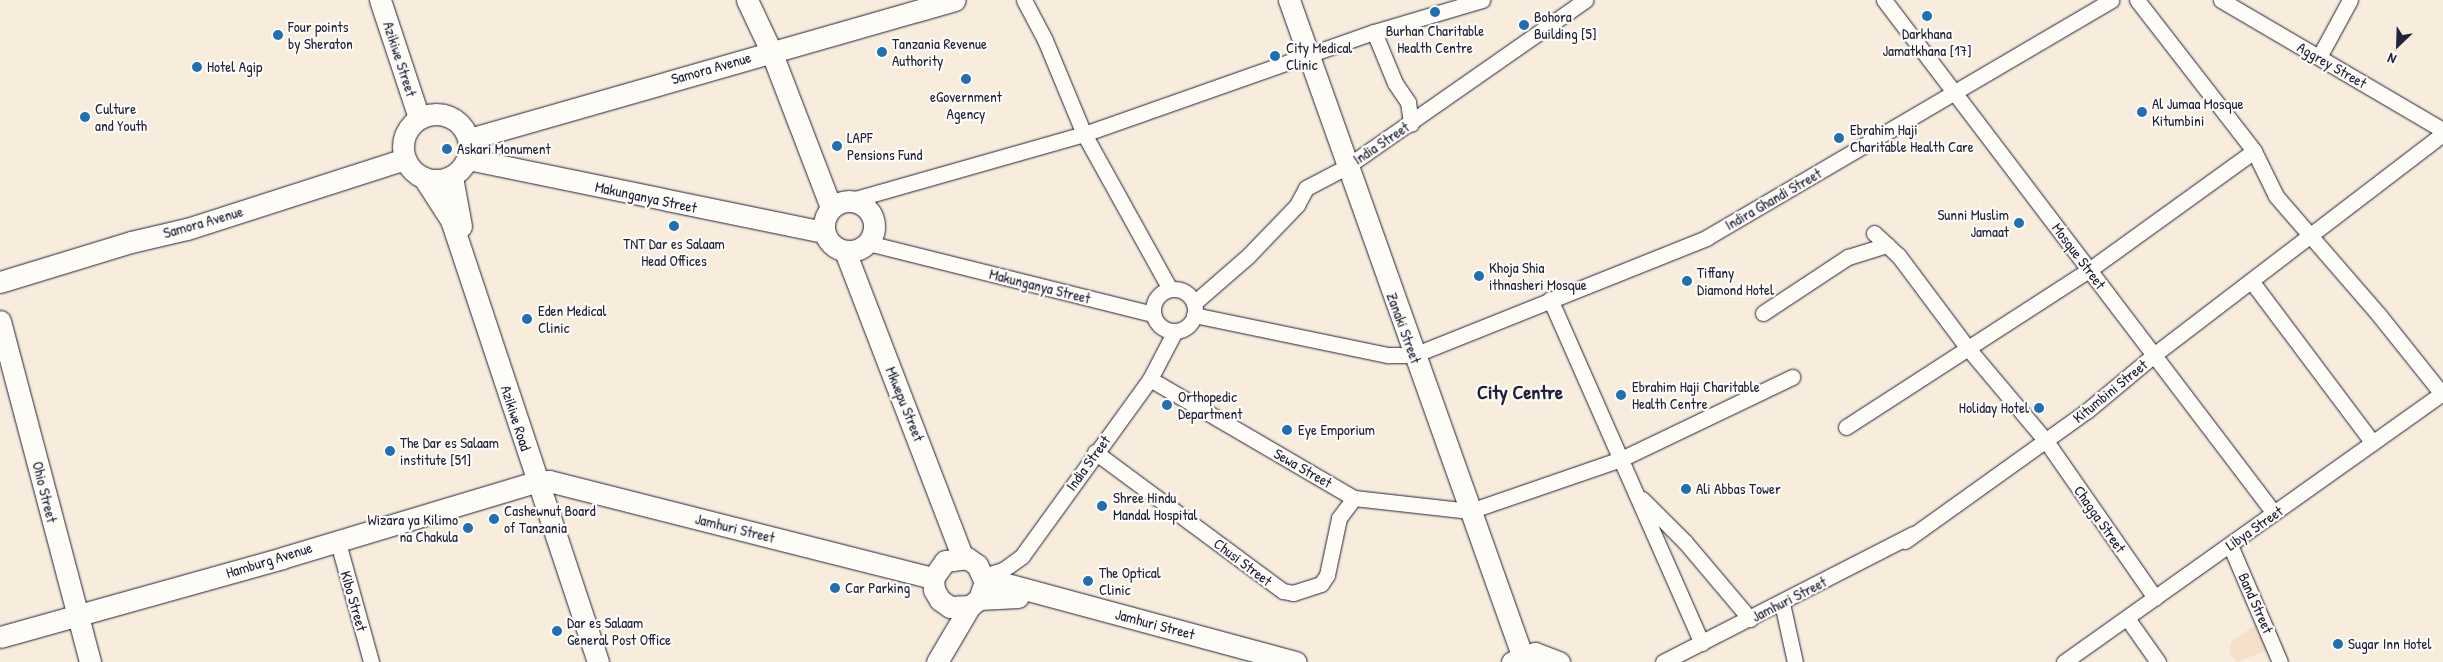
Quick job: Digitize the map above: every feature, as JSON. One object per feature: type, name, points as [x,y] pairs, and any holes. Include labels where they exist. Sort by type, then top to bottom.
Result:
[{"type":"street","name":"Azikiwe Street","points":[[380,0],[420,118]]},
{"type":"street","points":[[747,0],[771,51],[831,207]]},
{"type":"street","name":"Samora Avenue","points":[[468,149],[771,51],[955,0]]},
{"type":"street","points":[[1024,0],[1045,40],[1084,134],[1170,289]]},
{"type":"street","name":"Zanaki Street","points":[[1289,0],[1310,56],[1346,167],[1470,511],[1517,659]]},
{"type":"street","points":[[824,232],[824,219],[831,207],[1084,134],[1310,56],[1449,5],[1482,0]]},
{"type":"street","name":"India Street","points":[[1194,309],[1297,205],[1306,188],[1346,167],[1410,124],[1585,0]]},
{"type":"street","name":"Mosque Street","points":[[1884,0],[2274,513]]},
{"type":"street","name":"Indira Ghandi Street","points":[[1414,355],[1699,241],[1955,94],[2111,0]]},
{"type":"street","points":[[2137,0],[2254,151],[2276,196],[2379,315],[2442,393]]},
{"type":"street","name":"Aggrey Street","points":[[2221,0],[2443,130]]},
{"type":"street","points":[[2319,57],[2350,0]]},
{"type":"street","points":[[1374,32],[1395,83],[1408,102],[1410,124]]},
{"type":"street","points":[[435,114],[446,115],[465,128],[468,149],[452,177],[443,180],[424,178],[409,167],[405,159],[403,139],[408,130],[420,118],[435,114]]},
{"type":"street","name":"Kitumbini Street","points":[[1910,537],[2046,441],[2155,354],[2252,282],[2310,235],[2443,134]]},
{"type":"street","name":"Makunganya Street","points":[[468,149],[824,232]]},
{"type":"street","points":[[1846,427],[2089,270],[2254,151]]},
{"type":"street","name":"Samora Avenue","points":[[0,282],[131,242],[187,229],[405,159]]},
{"type":"street","name":"Azikiwe Road","points":[[452,177],[456,211],[543,481],[598,662]]},
{"type":"street","name":"Azikiwe Road","points":[[424,178],[451,220],[543,481],[610,662]]},
{"type":"street","points":[[845,251],[858,250],[868,243],[874,230],[872,214],[860,203],[852,200]]},
{"type":"street","name":"Mkwepu Street","points":[[824,232],[832,245],[845,251],[963,558]]},
{"type":"street","name":"Chagga Street","points":[[1874,233],[1887,245],[1968,348],[2046,441],[2155,598]]},
{"type":"street","name":"Makunganya Street","points":[[868,243],[1153,314]]},
{"type":"street","points":[[1763,313],[1848,257],[1887,245]]},
{"type":"street","points":[[2252,282],[2373,443]]},
{"type":"street","points":[[1194,309],[1190,324],[1175,331],[1161,327],[1153,314],[1154,303],[1160,294],[1170,289],[1182,291],[1194,309],[1388,355],[1414,355]]},
{"type":"street","points":[[1550,299],[1702,643]]},
{"type":"street","name":"Ohio Street","points":[[0,321],[90,662]]},
{"type":"street","name":"India Street","points":[[973,594],[1022,556],[1095,452],[1150,380],[1175,331]]},
{"type":"street","points":[[1470,511],[1621,460],[1792,378]]},
{"type":"street","name":"Sewa Street","points":[[1150,380],[1354,498],[1470,511]]},
{"type":"street","name":"Libya Street","points":[[2064,662],[2442,393]]},
{"type":"street","name":"Chusi Street","points":[[1095,452],[1275,586],[1293,593],[1321,584],[1327,575],[1339,518],[1354,498]]},
{"type":"street","name":"Hamburg Avenue","points":[[0,637],[282,558],[337,539],[543,481]]},
{"type":"street","name":"Jamhuri Street","points":[[543,481],[933,578]]},
{"type":"street","points":[[1635,493],[1686,542],[1750,619]]},
{"type":"street","name":"Jamhuri Street","points":[[1663,662],[1910,537]]},
{"type":"street","name":"Kibo Street","points":[[337,539],[366,661]]},
{"type":"street","name":"Band Street","points":[[2230,545],[2280,662]]},
{"type":"street","points":[[937,662],[952,638],[973,594],[978,565],[963,558],[945,561],[933,578],[937,595],[973,594]]},
{"type":"street","name":"Jamhuri Street","points":[[973,594],[1010,585],[1296,662]]},
{"type":"street","name":"Jamhuri Street","points":[[973,594],[1011,595],[1268,662]]},
{"type":"street","points":[[1782,603],[1795,662]]},
{"type":"street","points":[[2127,618],[2158,662]]},
{"type":"street","points":[[1517,659],[1542,653],[1559,662]]},
{"type":"shaded area","points":[[2259,622],[2276,647],[2237,662],[2229,653],[2231,642]]},
{"type":"place","name":"Burhan Charitable Health Centre","points":[[1435,12]]},
{"type":"place","name":"Darkhana Jamatkhana [17]","points":[[1927,16]]},
{"type":"place","name":"Bohora Building [5]","points":[[1524,25]]},
{"type":"place","name":"Four points by Sheraton","points":[[278,35]]},
{"type":"place","name":"Tanzania Revenue Authority","points":[[882,52]]},
{"type":"place","name":"City Medical Clinic","points":[[1275,56]]},
{"type":"place","name":"Hotel Agip","points":[[197,67]]},
{"type":"place","name":"eGovernment Agency","points":[[966,79]]},
{"type":"place","name":"Al Jumaa Mosque Kitumbini","points":[[2142,112]]},
{"type":"place","name":"Culture and Youth","points":[[85,117]]},
{"type":"place","name":"Ebrahim Haji Charitable Health Care","points":[[1839,138]]},
{"type":"place","name":"LAPF Pensions Fund","points":[[837,146]]},
{"type":"place","name":"Askari Monument","points":[[447,149]]},
{"type":"place","name":"Sunni Muslim Jamaat","points":[[2019,223]]},
{"type":"place","name":"TNT Dar es Salaam Head Offices","points":[[674,226]]},
{"type":"place","name":"Khoja Shia ithnasheri Mosque","points":[[1479,276]]},
{"type":"place","name":"Tiffany Diamond Hotel","points":[[1687,281]]},
{"type":"place","name":"Eden Medical Clinic","points":[[527,319]]},
{"type":"place","name":"Ebrahim Haji Charitable Health Centre","points":[[1621,395]]},
{"type":"place","name":"Orthopedic Department","points":[[1167,405]]},
{"type":"place","name":"Holiday Hotel","points":[[2039,408]]},
{"type":"place","name":"Eye Emporium","points":[[1287,430]]},
{"type":"place","name":"The Dar es Salaam institute [51]","points":[[390,451]]},
{"type":"place","name":"Ali Abbas Tower","points":[[1686,489]]},
{"type":"place","name":"Shree Hindu Mandal Hospital","points":[[1102,506]]},
{"type":"place","name":"Cashewnut Board of Tanzania","points":[[494,519]]},
{"type":"place","name":"Wizara ya Kilimo na Chakula","points":[[468,528]]},
{"type":"place","name":"The Optical Clinic","points":[[1088,581]]},
{"type":"place","name":"Car Parking","points":[[835,588]]},
{"type":"place","name":"Dar es Salaam General Post Office","points":[[557,631]]},
{"type":"place","name":"Sugar Inn Hotel","points":[[2338,644]]},
{"type":"district","name":"City Centre","points":[[1520,391]]}]
